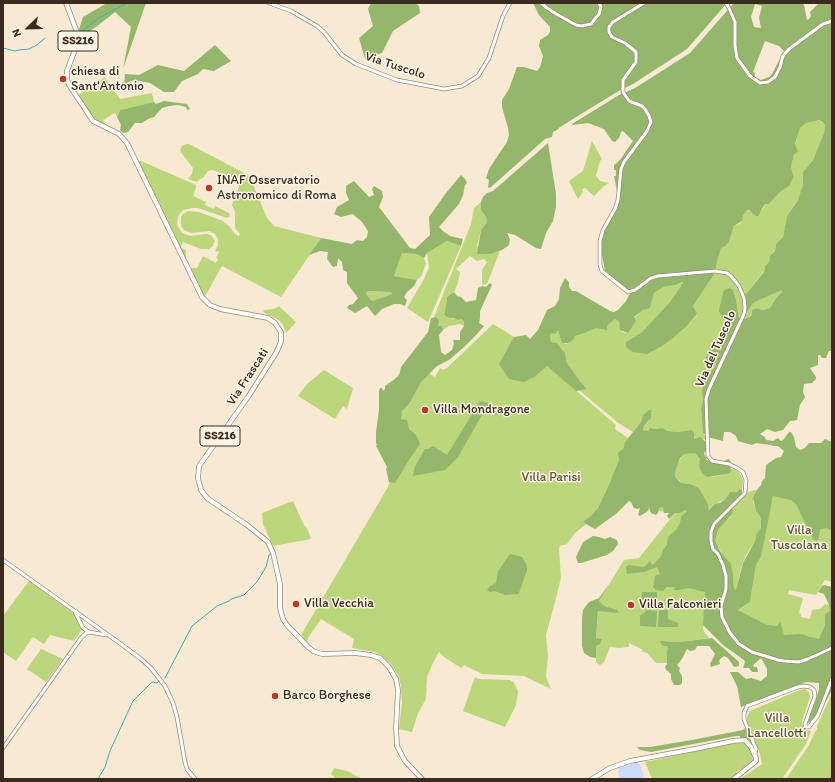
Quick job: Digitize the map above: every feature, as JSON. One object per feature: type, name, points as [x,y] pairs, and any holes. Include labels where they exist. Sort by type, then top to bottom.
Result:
[{"type":"main road","name":"Via Frascati","points":[[66,3],[77,30],[78,37],[76,48],[67,70],[69,85],[93,120],[119,134],[127,143],[202,297],[210,305],[220,309],[268,318],[276,324],[281,334],[281,342],[276,353],[248,397],[199,466],[198,478],[201,490],[207,498],[247,525],[264,538],[269,544],[274,556],[280,584],[280,608],[283,619],[287,626],[307,646],[313,651],[322,654],[351,653],[373,655],[380,658],[389,667],[396,679],[398,690],[396,728],[397,745],[404,760],[422,779]]},
{"type":"main road","points":[[592,779],[612,767],[640,759],[743,739],[748,742],[755,754],[756,760],[755,763],[734,779]]},
{"type":"street","name":"Via Tuscolo","points":[[268,3],[290,10],[316,25],[324,32],[342,55],[357,65],[400,81],[442,90],[462,86],[479,75],[489,57],[503,16],[510,3]]},
{"type":"street","points":[[541,3],[546,8],[558,15],[576,25],[582,26],[588,25],[600,12],[601,8],[599,3]]},
{"type":"street","points":[[726,3],[735,22],[735,46],[737,58],[750,76],[760,83],[768,82],[775,77],[783,56],[787,51],[823,24],[832,21]]},
{"type":"street","name":"Via del Tuscolo","points":[[643,4],[613,22],[609,27],[609,32],[612,37],[629,45],[636,52],[636,62],[623,80],[623,92],[629,101],[642,106],[645,109],[651,122],[648,131],[624,162],[621,169],[618,200],[615,209],[603,230],[600,241],[600,265],[602,271],[628,292],[635,290],[652,278],[658,276],[715,271],[727,273],[732,276],[739,286],[744,298],[744,314],[709,389],[706,399],[708,456],[712,460],[729,464],[737,468],[742,472],[746,480],[745,493],[714,524],[711,532],[713,549],[718,554],[726,576],[726,589],[721,606],[722,616],[730,633],[739,644],[752,652],[778,660],[799,662],[832,648]]},
{"type":"street","points":[[3,560],[98,627],[147,664],[167,689],[176,712],[187,769],[195,779]]},
{"type":"street","points":[[74,611],[83,628],[81,638]]},
{"type":"street","points":[[80,621],[82,618],[85,619]]},
{"type":"street","points":[[96,633],[98,627]]},
{"type":"street","points":[[83,628],[90,632],[109,635]]},
{"type":"street","points":[[3,748],[81,638],[90,632]]},
{"type":"street","points":[[755,754],[756,749],[744,719],[744,713],[747,706],[798,687],[810,687],[814,690],[814,696],[805,724],[806,727],[809,727],[818,715],[832,679]]},
{"type":"shaded area","points":[[638,762],[644,779],[619,779],[618,767]]},
{"type":"green space","points":[[107,3],[146,3],[123,69],[131,27],[115,12],[96,27],[81,36],[79,29],[83,17]]},
{"type":"green space","points":[[371,3],[416,3],[419,6],[420,13],[393,31],[382,53],[365,59],[359,38],[373,26],[368,9]]},
{"type":"green space","points":[[533,3],[727,3],[687,49],[633,84],[617,92],[560,127],[553,132],[552,137],[545,139],[488,188],[489,180],[486,178],[489,169],[507,142],[509,135],[502,107],[502,100],[509,89],[517,67],[524,67],[537,71],[540,67],[543,56],[539,46],[540,40],[548,35],[550,31],[550,27],[539,15]]},
{"type":"green space","points":[[734,3],[802,3],[804,5],[807,20],[811,16],[810,12],[819,3],[832,3],[832,351],[829,351],[826,358],[822,358],[818,355],[818,365],[810,368],[816,379],[812,383],[804,384],[803,392],[805,397],[800,405],[797,420],[790,421],[783,430],[775,432],[767,429],[760,434],[765,437],[766,440],[773,441],[778,438],[781,441],[789,432],[791,432],[794,437],[796,447],[800,450],[805,448],[809,443],[821,443],[825,439],[832,442],[832,531],[827,528],[820,529],[819,538],[816,541],[813,539],[796,504],[791,500],[773,496],[761,557],[756,565],[750,602],[738,610],[767,625],[777,626],[780,622],[784,635],[803,634],[819,639],[825,625],[825,614],[830,611],[824,594],[818,592],[824,585],[832,587],[832,693],[831,692],[819,714],[809,723],[807,722],[808,716],[810,715],[815,702],[819,689],[819,683],[806,682],[741,707],[737,686],[730,672],[738,672],[746,679],[751,678],[761,681],[767,676],[767,669],[762,659],[753,665],[754,667],[757,667],[758,672],[752,672],[749,668],[743,668],[745,662],[744,660],[723,645],[703,625],[705,592],[688,588],[675,590],[674,587],[667,587],[663,591],[655,590],[655,588],[653,588],[655,576],[660,574],[657,567],[644,572],[627,574],[626,567],[629,565],[642,567],[650,561],[653,565],[661,556],[667,545],[668,537],[676,530],[680,523],[681,517],[687,511],[686,510],[680,513],[675,513],[669,519],[667,516],[669,513],[664,513],[663,507],[659,508],[656,515],[651,513],[649,508],[648,511],[640,516],[638,515],[640,508],[634,508],[629,501],[616,514],[595,529],[584,523],[584,521],[598,508],[619,460],[618,453],[624,448],[625,442],[641,422],[643,415],[651,410],[651,418],[644,426],[643,430],[648,431],[650,428],[662,428],[668,431],[679,432],[692,430],[695,435],[694,438],[697,439],[701,437],[708,445],[708,449],[704,453],[707,460],[718,464],[728,459],[730,460],[731,472],[728,474],[707,477],[702,473],[699,466],[700,459],[695,453],[685,454],[680,458],[675,476],[682,483],[690,484],[699,488],[708,504],[709,510],[715,504],[720,503],[726,498],[730,492],[737,492],[739,489],[742,490],[742,494],[730,505],[733,510],[732,514],[718,530],[715,540],[720,551],[731,564],[734,589],[736,590],[743,563],[755,541],[756,534],[761,528],[761,518],[756,511],[753,498],[765,478],[766,465],[776,458],[781,457],[784,451],[778,446],[756,443],[752,445],[738,441],[736,436],[730,432],[724,432],[723,441],[711,438],[703,433],[701,409],[703,399],[702,390],[708,375],[715,367],[716,363],[713,361],[711,363],[708,362],[706,357],[711,346],[717,341],[724,326],[724,319],[719,312],[719,309],[723,292],[726,289],[730,288],[733,290],[739,318],[745,319],[751,316],[752,310],[757,308],[763,310],[770,308],[782,292],[782,290],[753,303],[746,312],[743,309],[745,295],[764,272],[770,256],[775,251],[776,244],[783,237],[787,216],[798,200],[803,185],[803,172],[813,160],[824,133],[825,125],[819,120],[806,123],[800,128],[795,144],[798,151],[794,155],[791,167],[794,177],[789,186],[780,192],[769,204],[765,204],[758,216],[749,210],[746,211],[742,221],[734,226],[729,242],[721,248],[715,273],[693,306],[697,314],[686,327],[673,338],[647,354],[633,352],[626,347],[626,342],[642,332],[669,303],[683,283],[682,282],[676,285],[664,287],[654,293],[650,308],[643,310],[634,317],[636,321],[628,333],[620,330],[619,322],[615,319],[608,325],[607,330],[596,328],[575,336],[573,340],[568,343],[562,343],[558,330],[555,334],[552,333],[550,335],[551,342],[557,343],[565,353],[567,363],[586,389],[576,391],[547,366],[534,377],[524,382],[509,379],[499,364],[514,337],[526,335],[530,339],[538,330],[547,310],[555,306],[559,299],[560,288],[565,278],[569,282],[569,287],[572,291],[576,291],[610,311],[614,312],[618,310],[630,295],[627,290],[605,271],[601,249],[602,234],[617,208],[619,201],[614,176],[616,176],[616,170],[614,170],[614,165],[620,160],[633,141],[623,131],[615,142],[612,141],[604,129],[588,123],[572,124],[619,95],[635,88],[690,53]],"holes":[[[755,4],[762,6],[759,18],[761,28],[754,27],[751,17]],[[765,41],[779,46],[784,51],[772,74],[761,80],[755,77],[755,73],[753,72]]]},
{"type":"green space","points":[[215,45],[231,61],[214,71],[203,69],[198,74],[182,81],[174,92],[164,92],[150,83],[134,80],[124,84],[125,74],[139,75],[158,65],[184,71]]},
{"type":"green space","points":[[105,77],[120,99],[152,93],[154,102],[120,110],[117,117],[115,113],[103,120],[106,125],[96,120],[77,96]]},
{"type":"green space","points":[[164,101],[187,104],[190,109],[187,110],[186,107],[178,105],[162,108],[154,117],[142,123],[135,123],[128,132],[123,133],[120,130],[121,125],[117,117],[120,110],[154,102],[156,104]]},
{"type":"green space","points":[[819,120],[825,125],[824,133],[813,160],[803,172],[803,185],[800,196],[787,216],[783,237],[775,247],[775,251],[770,256],[769,262],[765,266],[764,271],[745,295],[749,309],[753,303],[782,290],[782,292],[770,308],[763,310],[757,308],[752,310],[752,314],[750,316],[745,319],[739,319],[733,290],[723,292],[719,312],[724,319],[724,326],[717,341],[707,353],[716,363],[704,384],[701,409],[703,431],[706,438],[705,440],[695,439],[695,435],[688,431],[679,432],[651,428],[648,431],[643,430],[644,426],[649,421],[651,410],[643,415],[641,422],[633,432],[617,422],[579,390],[585,388],[567,363],[565,353],[557,343],[551,342],[550,335],[558,330],[565,344],[573,340],[575,336],[596,328],[608,328],[608,325],[615,319],[619,322],[622,332],[628,333],[632,325],[635,323],[634,318],[643,310],[650,307],[654,293],[664,287],[683,282],[669,303],[642,332],[626,342],[673,338],[697,315],[693,306],[715,273],[721,248],[729,242],[734,226],[741,223],[746,211],[763,210],[765,204],[769,204],[780,192],[789,186],[794,177],[791,167],[797,149],[795,145],[800,128],[806,123]]},
{"type":"green space","points":[[592,141],[602,159],[600,161],[596,176],[600,181],[609,183],[594,196],[586,188],[582,189],[583,192],[578,199],[569,181],[583,171]]},
{"type":"green space","points":[[548,143],[556,194],[556,207],[553,221],[546,233],[541,249],[536,248],[515,235],[507,233],[510,239],[509,245],[502,250],[491,254],[477,254],[481,230],[487,222],[486,217],[481,210],[481,202],[483,197],[487,193],[493,191]]},
{"type":"green space","points":[[189,144],[246,174],[252,182],[267,218],[274,226],[321,238],[281,297],[222,266],[204,298],[190,268],[197,268],[203,256],[216,263],[218,259],[216,258],[219,252],[215,251],[218,245],[218,239],[215,234],[210,231],[192,233],[185,231],[181,226],[181,217],[188,211],[199,212],[223,221],[235,234],[239,236],[240,234],[235,228],[235,212],[232,205],[239,187],[235,179],[213,170],[208,171],[203,178],[197,182],[188,179],[192,174],[193,168],[180,151],[182,146]]},
{"type":"green space","points":[[141,161],[196,185],[193,196],[206,202],[205,205],[209,207],[214,209],[215,206],[229,213],[230,216],[227,218],[198,208],[192,208],[183,210],[178,216],[177,225],[182,233],[190,236],[206,234],[211,235],[215,241],[212,247],[209,249],[201,249],[183,242],[181,248],[186,250],[186,261],[138,162]]},
{"type":"green space","points":[[461,175],[465,179],[467,183],[459,204],[439,227],[450,236],[463,239],[461,246],[447,241],[427,253],[424,258],[416,254],[402,253],[394,276],[417,280],[414,286],[404,297],[407,300],[405,306],[394,304],[382,309],[375,316],[367,306],[355,313],[347,308],[358,298],[347,283],[347,272],[343,270],[342,262],[338,258],[337,266],[333,267],[327,259],[328,252],[320,251],[309,255],[321,238],[352,244],[357,240],[363,241],[367,237],[368,231],[362,222],[353,214],[341,217],[334,214],[337,207],[349,200],[346,193],[346,186],[354,181],[369,197],[374,195],[372,189],[374,186],[382,191],[383,197],[379,207],[410,248],[415,249],[430,235],[429,217]],"holes":[[[367,291],[391,292],[392,294],[372,301],[366,294]]]},
{"type":"green space","points":[[481,202],[481,210],[486,217],[487,222],[481,230],[477,246],[491,254],[500,251],[487,284],[482,285],[482,270],[487,262],[484,259],[477,261],[470,256],[456,269],[460,272],[458,283],[454,292],[447,297],[444,315],[449,318],[461,319],[464,322],[464,326],[460,324],[449,326],[443,330],[442,326],[438,326],[436,317],[434,317],[471,224],[474,208]]},
{"type":"green space","points":[[447,241],[461,246],[428,322],[407,308],[424,279],[429,267],[427,253]]},
{"type":"green space","points":[[402,253],[416,254],[424,258],[426,263],[422,275],[417,280],[394,276]]},
{"type":"green space","points":[[490,283],[492,285],[480,311],[479,323],[484,326],[463,348],[449,360],[437,366],[421,382],[409,404],[402,411],[401,419],[407,420],[409,429],[416,435],[420,444],[395,483],[389,482],[386,469],[387,467],[376,446],[380,388],[382,388],[383,391],[385,386],[399,376],[401,367],[428,332],[431,318],[436,317],[439,321],[438,326],[442,326],[443,330],[439,335],[441,352],[445,355],[452,350],[454,343],[453,340],[460,340],[460,332],[464,326],[464,322],[461,319],[458,320],[449,318],[444,315],[447,297],[454,292],[466,302],[476,300],[478,288],[482,286],[486,287]]},
{"type":"green space","points":[[367,291],[391,292],[392,294],[372,301],[366,294]]},
{"type":"green space","points":[[279,306],[296,322],[286,333],[279,320],[263,311],[274,309]]},
{"type":"green space","name":"Villa Mondragone","points":[[493,324],[514,337],[616,425],[615,429],[628,438],[598,508],[586,524],[575,533],[567,544],[560,546],[559,549],[561,578],[546,635],[548,656],[546,677],[551,689],[524,676],[482,674],[464,665],[461,668],[439,652],[427,677],[426,699],[418,713],[412,732],[399,729],[402,703],[399,677],[391,664],[383,657],[375,652],[352,648],[354,639],[321,619],[308,638],[307,643],[301,635],[388,487],[390,479],[384,393],[431,333],[432,342],[430,374],[435,377],[440,368],[443,370],[447,368]]},
{"type":"green space","points":[[324,370],[353,388],[347,409],[343,406],[335,419],[298,396],[307,384]]},
{"type":"green space","points":[[480,401],[488,403],[490,407],[499,411],[499,415],[483,413],[458,457],[445,470],[413,476],[415,466],[425,449],[433,446],[447,455]]},
{"type":"green space","points":[[695,453],[700,459],[702,473],[712,477],[728,474],[731,472],[730,468],[737,471],[741,475],[743,481],[742,490],[739,489],[737,492],[729,494],[726,498],[709,510],[708,504],[699,488],[682,483],[675,476],[675,468],[681,458],[685,454]]},
{"type":"green space","name":"Villa Tuscolana","points":[[780,471],[832,515],[832,582],[825,580],[816,595],[789,590],[788,594],[803,598],[799,613],[801,614],[801,617],[810,619],[812,610],[820,609],[825,604],[832,606],[832,639],[801,655],[733,614],[750,602],[756,565],[761,557],[768,516]]},
{"type":"green space","points":[[755,490],[753,501],[756,511],[761,518],[761,528],[756,534],[755,541],[746,555],[741,568],[736,591],[734,589],[733,575],[715,540],[716,532],[730,517],[732,508],[736,503],[747,492]]},
{"type":"green space","points":[[293,501],[311,539],[273,546],[263,524],[262,513]]},
{"type":"green space","name":"Villa Falconieri","points":[[646,502],[688,507],[706,592],[703,629],[709,638],[679,642],[661,641],[668,647],[667,663],[656,663],[647,653],[641,651],[643,650],[629,643],[629,647],[610,647],[604,662],[600,665],[596,662],[599,601],[624,560],[639,558],[675,513],[652,510]]},
{"type":"green space","points":[[593,536],[605,539],[610,537],[617,540],[618,544],[613,551],[607,555],[578,563],[576,557],[583,542]]},
{"type":"green space","points":[[510,554],[522,557],[527,566],[519,593],[505,595],[495,591],[490,592],[487,590],[490,586],[496,583],[498,571]]},
{"type":"green space","points":[[29,581],[79,617],[82,629],[74,641],[50,635],[44,644],[33,637],[16,661],[3,652],[3,616]]},
{"type":"green space","points":[[610,583],[599,601],[604,606],[617,610],[619,613],[598,611],[596,638],[602,639],[600,644],[596,646],[596,658],[590,657],[584,653],[582,646],[583,610],[589,602],[599,598]]},
{"type":"green space","points":[[642,592],[657,592],[657,607],[646,608],[641,600]]},
{"type":"green space","points":[[646,610],[657,611],[656,627],[640,626],[640,616]]},
{"type":"green space","points":[[660,610],[668,610],[668,619],[678,623],[678,627],[658,627]]},
{"type":"green space","points":[[712,638],[739,662],[739,666],[734,667],[728,658],[724,656],[719,660],[720,664],[711,667],[710,664],[715,654],[709,646],[697,646],[695,650],[690,651],[687,649],[677,665],[680,668],[679,671],[682,676],[682,683],[680,685],[674,685],[671,679],[671,674],[665,667],[667,664],[668,647],[662,645],[660,641],[679,642]]},
{"type":"green space","points":[[41,649],[63,659],[46,682],[27,669]]},
{"type":"green space","points":[[475,677],[479,679],[513,681],[518,691],[516,705],[505,727],[463,711]]},
{"type":"green space","name":"Villa Lancellotti","points":[[805,689],[809,692],[810,697],[802,721],[803,726],[811,731],[806,744],[782,779],[740,779],[762,764],[760,754],[747,721],[750,711]]},
{"type":"green space","points":[[832,693],[832,779],[786,779],[809,745],[817,730],[817,726]]},
{"type":"green space","points":[[745,728],[751,742],[747,739],[740,738],[740,736],[736,736],[651,752],[640,750],[637,747],[650,747],[692,740],[743,730]]},
{"type":"green space","points":[[740,742],[745,743],[751,750],[753,760],[730,779],[652,779],[645,762]]},
{"type":"green space","points":[[334,768],[347,771],[362,779],[336,779],[331,774]]},
{"type":"waterway","points":[[82,31],[99,18],[127,3]]},
{"type":"waterway","points":[[3,48],[15,51],[29,49],[37,45],[45,38]]},
{"type":"waterway","points":[[165,678],[192,626],[217,606],[231,599],[244,595],[260,577],[266,567],[269,555],[271,554]]},
{"type":"waterway","points":[[98,779],[105,767],[110,751],[133,701],[152,682],[157,683],[159,681]]},
{"type":"place","name":"chiesa di Sant'Antonio","points":[[63,79]]},
{"type":"place","name":"INAF Osservatorio Astronomico di Roma","points":[[209,188]]},
{"type":"place","name":"Villa Mondragone","points":[[425,410]]},
{"type":"place","name":"Villa Vecchia","points":[[296,604]]},
{"type":"place","name":"Villa Falconieri","points":[[631,605]]},
{"type":"place","name":"Barco Borghese","points":[[275,696]]},
{"type":"park label","name":"Villa Parisi","points":[[551,478]]}]
